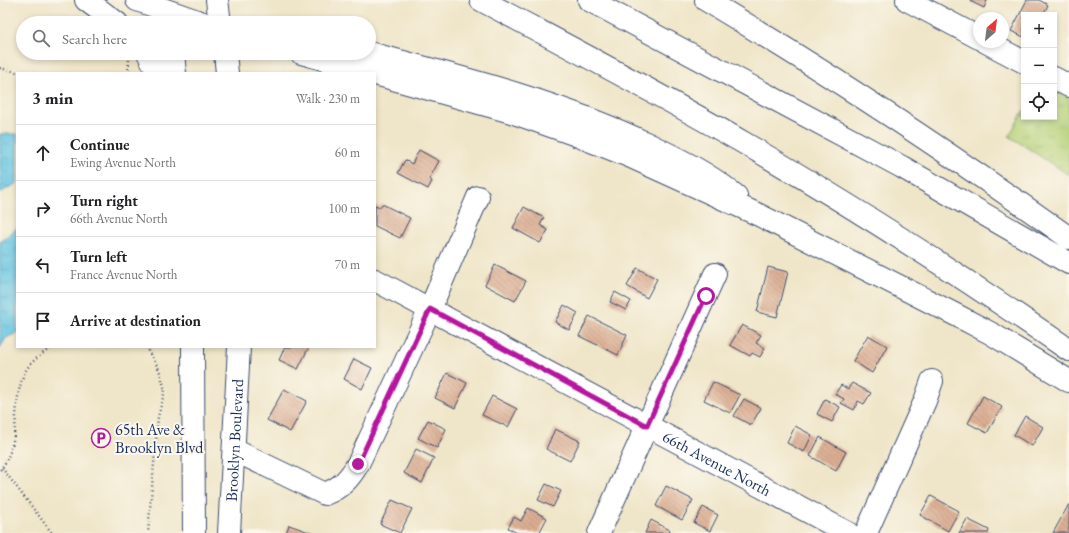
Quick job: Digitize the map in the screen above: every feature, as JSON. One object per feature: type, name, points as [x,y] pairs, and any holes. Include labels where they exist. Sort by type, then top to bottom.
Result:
[{"type":"main road","points":[[86,0],[108,16]]},
{"type":"main road","points":[[137,0],[180,16]]},
{"type":"main road","points":[[217,0],[219,16]]},
{"type":"main road","points":[[481,0],[678,105],[822,189],[922,251],[1069,350]]},
{"type":"main road","points":[[589,0],[902,167],[1069,263]]},
{"type":"main road","points":[[706,0],[859,96],[1006,193],[1069,238]]},
{"type":"main road","points":[[907,0],[973,35]]},
{"type":"main road","points":[[997,48],[1021,60]]},
{"type":"main road","points":[[376,55],[504,90],[564,109],[606,126],[660,150],[718,180],[759,215]]},
{"type":"main road","points":[[152,60],[158,72]]},
{"type":"main road","points":[[174,60],[175,72]]},
{"type":"main road","points":[[226,60],[227,72]]},
{"type":"main road","points":[[327,60],[370,72]]},
{"type":"main road","points":[[376,74],[478,102],[576,135],[629,156],[759,215],[992,334],[1069,381]]},
{"type":"main road","points":[[376,82],[407,82]]},
{"type":"main road","points":[[234,450],[325,494],[337,489],[348,480],[358,464],[430,309],[478,197]]},
{"type":"main road","points":[[598,533],[715,274]]},
{"type":"main road","name":"66th Avenue North","points":[[376,281],[848,533]]},
{"type":"main road","points":[[193,348],[194,533]]},
{"type":"main road","name":"Brooklyn Boulevard","points":[[229,533],[239,348]]},
{"type":"main road","points":[[866,533],[925,401],[932,381]]},
{"type":"path","points":[[128,72],[129,60]]},
{"type":"path","points":[[0,68],[16,72]]},
{"type":"path","points":[[50,348],[41,354],[26,371],[17,396],[16,428],[10,451],[1,469],[52,533]]},
{"type":"path","points":[[147,348],[159,369],[165,390],[158,417],[148,533]]},
{"type":"green space","points":[[1057,91],[1069,97],[1069,175],[1009,136],[1021,115],[1021,120],[1057,120]]},
{"type":"water","points":[[0,134],[16,134],[16,184],[0,193]]},
{"type":"water","points":[[16,229],[16,333],[6,338],[0,348],[0,242]]},
{"type":"building","points":[[987,0],[984,8],[970,1]]},
{"type":"building","points":[[1027,0],[1039,0],[1048,5],[1044,12],[1021,12],[1021,36],[1011,31]]},
{"type":"building","points":[[419,150],[439,161],[429,179],[432,181],[428,189],[398,173],[405,160],[412,164]]},
{"type":"building","points":[[382,204],[410,218],[400,238],[376,226],[376,205],[380,207]]},
{"type":"building","points":[[524,207],[544,218],[540,225],[548,230],[540,243],[513,228]]},
{"type":"building","points":[[495,265],[526,281],[515,301],[485,285]]},
{"type":"building","points":[[768,267],[788,272],[777,317],[757,312]]},
{"type":"building","points":[[637,268],[657,279],[647,298],[627,286]]},
{"type":"building","points":[[615,292],[631,301],[626,310],[610,302]]},
{"type":"building","points":[[564,305],[578,313],[569,330],[555,322]]},
{"type":"building","points":[[589,316],[627,335],[618,355],[579,336]]},
{"type":"building","points":[[742,325],[761,335],[756,343],[765,348],[760,357],[752,353],[750,356],[730,345]]},
{"type":"building","points":[[868,335],[887,346],[872,373],[853,361]]},
{"type":"building","points":[[285,348],[308,348],[298,369],[279,360]]},
{"type":"building","points":[[354,359],[372,368],[362,389],[344,379]]},
{"type":"building","points":[[447,373],[467,383],[455,408],[435,398]]},
{"type":"building","points":[[713,382],[740,395],[730,413],[704,400]]},
{"type":"building","points":[[852,383],[871,393],[864,404],[858,401],[854,410],[841,403],[844,399],[835,394],[841,385],[848,389]]},
{"type":"building","points":[[284,389],[307,401],[290,432],[267,420]]},
{"type":"building","points":[[492,396],[517,409],[508,427],[482,415]]},
{"type":"building","points":[[983,396],[1002,407],[987,433],[968,423]]},
{"type":"building","points":[[744,399],[761,408],[751,425],[734,416]]},
{"type":"building","points":[[825,399],[840,407],[832,422],[817,414]]},
{"type":"building","points":[[1025,416],[1043,427],[1032,446],[1014,435]]},
{"type":"building","points":[[428,420],[446,429],[437,448],[418,438]]},
{"type":"building","points":[[795,426],[812,435],[804,452],[787,443]]},
{"type":"building","points":[[555,429],[580,441],[570,461],[546,449]]},
{"type":"building","points":[[820,437],[846,452],[836,471],[810,456]]},
{"type":"building","points":[[416,449],[434,458],[422,483],[404,473]]},
{"type":"building","points":[[546,484],[561,491],[553,507],[538,500]]},
{"type":"building","points":[[666,486],[693,500],[682,520],[656,506]]},
{"type":"building","points":[[931,496],[959,511],[948,531],[920,515]]},
{"type":"building","points":[[392,500],[412,509],[400,533],[380,524]]},
{"type":"building","points":[[1069,504],[1069,533],[1053,533]]},
{"type":"building","points":[[703,507],[718,515],[710,531],[694,523]]},
{"type":"building","points":[[528,508],[547,518],[539,533],[517,533],[508,528],[514,517],[521,521]]},
{"type":"building","points":[[967,519],[989,530],[988,533],[959,533]]},
{"type":"building","points":[[651,520],[670,530],[669,533],[645,533]]},
{"type":"building","points":[[289,525],[312,533],[286,533]]},
{"type":"place","name":"65th Ave & Brooklyn Blvd","points":[[101,438]]},
{"type":"route","points":[[358,464],[430,309],[647,426],[706,296]]}]
